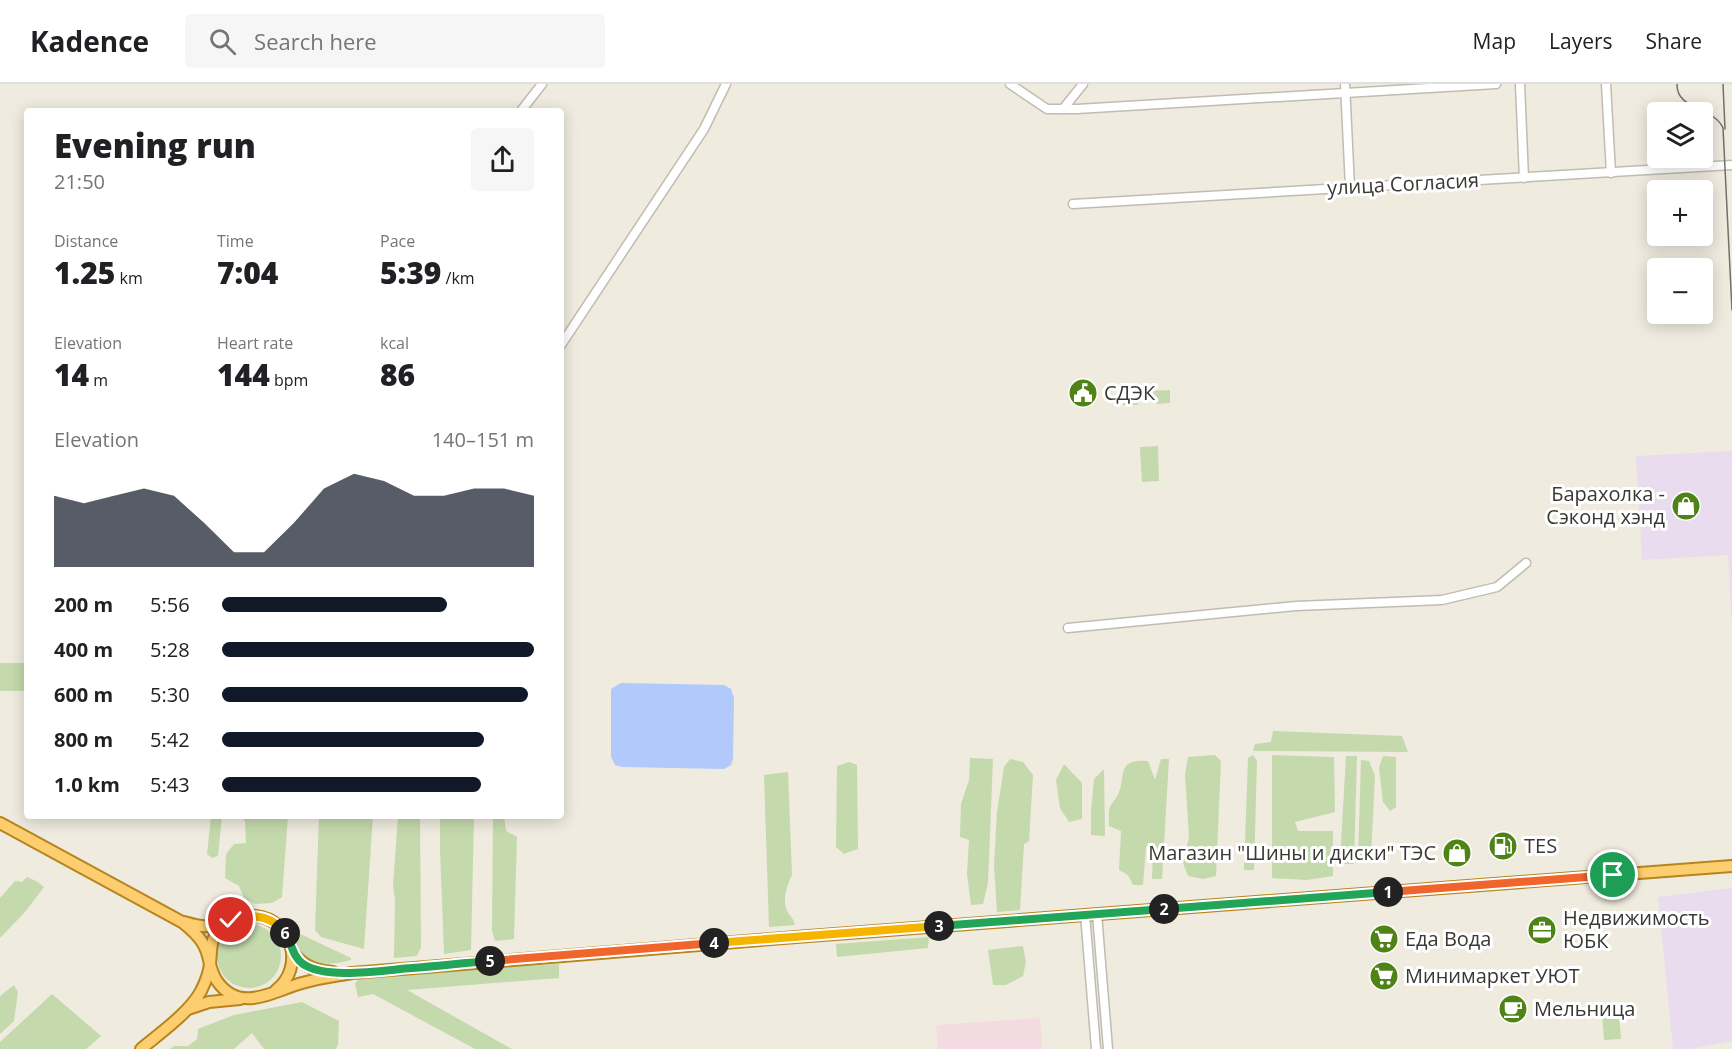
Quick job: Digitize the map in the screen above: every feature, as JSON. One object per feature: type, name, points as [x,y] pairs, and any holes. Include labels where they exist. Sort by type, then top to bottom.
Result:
[{"type":"main road","points":[[0,823],[182,922],[193,931],[206,949],[215,979],[225,990],[239,997],[254,998]]},
{"type":"main road","points":[[185,1010],[218,1000],[264,996],[306,982],[352,973],[1085,914],[1732,866]]},
{"type":"main road","points":[[182,922],[213,927],[251,915],[275,923],[287,936],[293,960],[289,975],[274,992]]},
{"type":"main road","points":[[141,1049],[185,1010],[200,992],[210,964],[212,942],[226,923]]},
{"type":"main road","points":[[292,952],[310,967],[322,971],[352,973]]},
{"type":"street","points":[[523,108],[542,84]]},
{"type":"street","points":[[564,340],[704,129],[726,84]]},
{"type":"street","points":[[1010,84],[1047,109],[1345,89],[1496,84]]},
{"type":"street","points":[[1063,109],[1083,84]]},
{"type":"street","points":[[1520,84],[1524,178]]},
{"type":"street","points":[[1606,84],[1611,173]]},
{"type":"street","points":[[1345,89],[1350,187]]},
{"type":"street","name":"улица Согласия","points":[[1073,204],[1732,165]]},
{"type":"street","points":[[1068,628],[1296,606],[1442,600],[1497,587],[1526,563]]},
{"type":"street","points":[[1085,914],[1096,1049]]},
{"type":"street","points":[[1097,914],[1108,1049]]},
{"type":"shaded area","name":"Барахолка - Сэконд хэнд","points":[[1732,451],[1732,629],[1728,555],[1642,560],[1636,456]]},
{"type":"shaded area","points":[[1732,888],[1732,1041],[1691,1049],[1673,1049],[1658,897]]},
{"type":"shaded area","points":[[1040,1018],[1042,1049],[938,1049],[936,1025]]},
{"type":"green space","points":[[1170,390],[1170,403],[1157,404],[1150,397],[1150,391]]},
{"type":"green space","points":[[1142,391],[1143,397],[1137,405],[1123,405],[1123,392]]},
{"type":"green space","points":[[1158,446],[1159,481],[1142,482],[1140,447]]},
{"type":"green space","points":[[0,663],[24,663],[24,691],[0,691]]},
{"type":"green space","points":[[1273,731],[1402,736],[1408,752],[1253,751],[1255,744],[1271,742]]},
{"type":"green space","points":[[1215,755],[1221,761],[1216,876],[1203,879],[1188,876],[1183,863],[1189,837],[1185,775],[1188,757]]},
{"type":"green space","points":[[1253,755],[1257,761],[1254,870],[1244,870],[1248,758]]},
{"type":"green space","points":[[1272,755],[1334,757],[1335,812],[1295,822],[1298,831],[1333,831],[1333,876],[1307,880],[1272,878]]},
{"type":"green space","points":[[1346,756],[1357,756],[1354,864],[1344,864],[1340,861]]},
{"type":"green space","points":[[1383,756],[1396,757],[1396,807],[1390,811],[1383,802],[1379,768]]},
{"type":"green space","points":[[970,758],[993,759],[988,883],[983,904],[971,905],[967,874],[969,840],[960,837],[961,804],[969,780]]},
{"type":"green space","points":[[1010,759],[1023,762],[1033,775],[1029,841],[1024,844],[1020,910],[997,912],[994,865],[997,812],[1004,767]]},
{"type":"green space","points":[[1161,759],[1169,759],[1162,879],[1152,879],[1153,847],[1146,847],[1143,885],[1133,885],[1128,875],[1119,870],[1121,831],[1109,826],[1109,809],[1118,795],[1127,766],[1138,761],[1148,761],[1155,780]]},
{"type":"green space","points":[[1361,760],[1369,761],[1375,776],[1371,857],[1365,859],[1358,858]]},
{"type":"green space","points":[[849,762],[857,765],[858,849],[844,854],[836,847],[837,766]]},
{"type":"green space","points":[[1064,764],[1082,783],[1082,819],[1069,822],[1060,808],[1056,780]]},
{"type":"green space","points":[[1104,769],[1105,836],[1091,835],[1094,779]]},
{"type":"green space","points":[[788,772],[792,875],[787,887],[785,904],[795,925],[769,927],[764,775]]},
{"type":"green space","points":[[211,819],[222,819],[218,856],[212,858],[207,854]]},
{"type":"green space","points":[[243,819],[288,819],[282,897],[272,903],[255,904],[244,898],[239,886],[225,878],[226,854],[234,844],[246,843]]},
{"type":"green space","points":[[319,819],[373,819],[364,949],[321,937],[315,930]]},
{"type":"green space","points":[[398,819],[420,819],[421,947],[417,956],[394,958],[395,900],[393,886]]},
{"type":"green space","points":[[440,819],[474,819],[471,950],[444,954]]},
{"type":"green space","points":[[493,819],[504,819],[506,831],[517,837],[514,939],[495,941],[492,931]]},
{"type":"green space","points":[[27,877],[44,887],[25,912],[0,938],[0,898],[15,881],[22,882]]},
{"type":"green space","points":[[243,924],[255,924],[272,933],[279,944],[281,956],[279,968],[272,979],[255,988],[243,988],[231,983],[222,974],[217,962],[217,950],[222,938],[231,929]]},
{"type":"green space","points":[[296,932],[351,960],[329,964],[311,960],[298,948]]},
{"type":"green space","points":[[929,937],[928,948],[837,957],[836,944]]},
{"type":"green space","points":[[1023,946],[1026,962],[1023,976],[1006,985],[993,985],[988,950]]},
{"type":"green space","points":[[559,964],[559,978],[407,990],[512,1049],[475,1049],[373,994],[358,997],[355,984],[360,976]]},
{"type":"green space","points":[[14,985],[18,992],[14,1021],[0,1034],[0,996]]},
{"type":"green space","points":[[52,994],[101,1036],[86,1049],[0,1049],[0,1042]]},
{"type":"green space","points":[[302,1002],[339,1021],[336,1049],[264,1049],[252,1033],[234,1049],[170,1049],[174,1046],[188,1046],[197,1039],[198,1029],[234,1015]]},
{"type":"green space","points":[[1619,1011],[1621,1039],[1604,1040],[1602,1012]]},
{"type":"water","points":[[621,683],[724,685],[731,689],[734,698],[731,765],[724,769],[615,765],[611,757],[611,689]]},
{"type":"tram line","points":[[1677,84],[1682,99],[1712,116],[1723,128],[1732,310]]},
{"type":"tram line","points":[[1723,84],[1725,129]]},
{"type":"place","name":"СДЭК","points":[[1083,393]]},
{"type":"place","name":"Барахолка - Сэконд хэнд","points":[[1686,506]]},
{"type":"place","name":"TES","points":[[1503,846]]},
{"type":"place","name":"Магазин \"Шины и диски\" ТЭС","points":[[1457,853]]},
{"type":"place","name":"Недвижимость ЮБК","points":[[1542,930]]},
{"type":"place","name":"Еда Вода","points":[[1384,939]]},
{"type":"place","name":"Минимаркет УЮТ","points":[[1384,976]]},
{"type":"place","name":"Мельница","points":[[1513,1009]]},
{"type":"route","points":[[231,920],[251,915],[267,919],[282,929],[291,943],[292,952],[305,965],[322,971],[352,973],[1613,875]]}]
